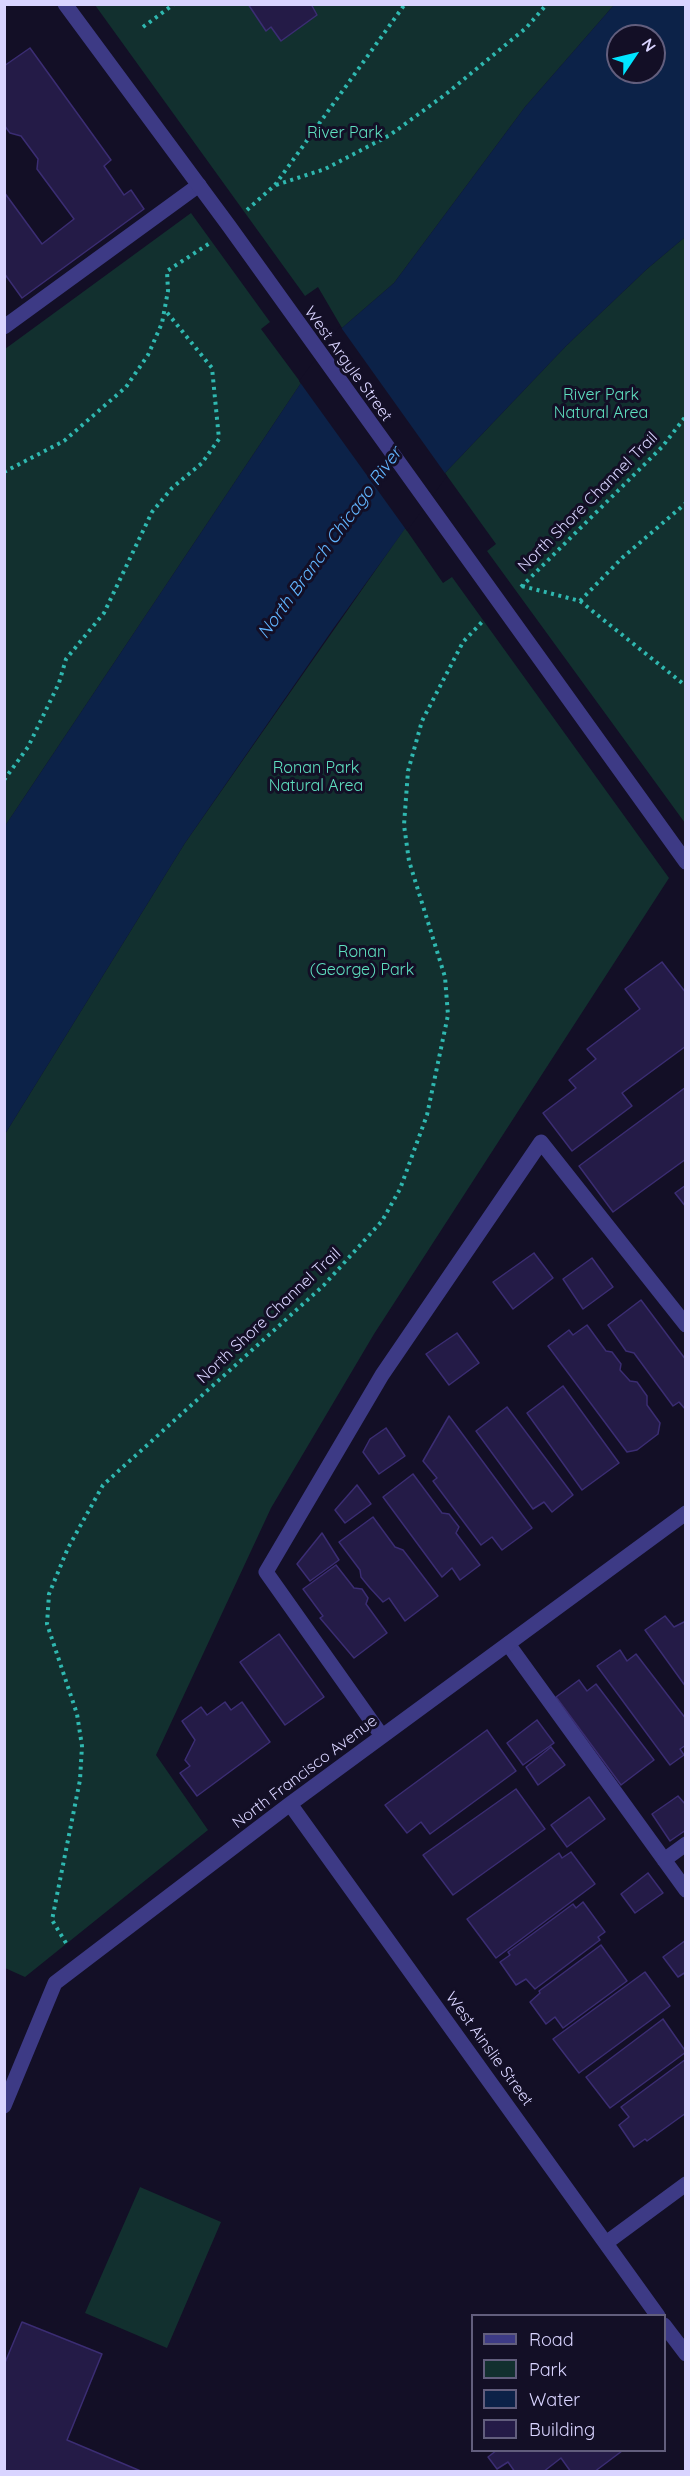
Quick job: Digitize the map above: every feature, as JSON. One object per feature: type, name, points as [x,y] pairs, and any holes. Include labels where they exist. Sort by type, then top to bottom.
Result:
[{"type":"street","name":"West Argyle Street","points":[[65,4],[199,185],[306,337],[686,862]]},
{"type":"street","points":[[4,327],[199,185]]},
{"type":"street","points":[[382,1736],[266,1572],[382,1375],[542,1142],[686,1325]]},
{"type":"street","name":"North Francisco Avenue","points":[[4,2106],[55,1983],[290,1804],[686,1514]]},
{"type":"street","points":[[508,1644],[686,1890]]},
{"type":"street","name":"West Ainslie Street","points":[[290,1804],[657,2314]]},
{"type":"street","points":[[664,1860],[686,1844]]},
{"type":"street","points":[[606,2243],[686,2184]]},
{"type":"street","points":[[666,2328],[686,2354]]},
{"type":"path","points":[[143,27],[174,4]]},
{"type":"path","points":[[249,209],[275,185],[405,4]]},
{"type":"path","points":[[275,185],[325,169],[390,135],[446,94],[526,28],[547,4]]},
{"type":"path","points":[[4,472],[64,441],[126,387],[148,355],[165,310],[167,271],[212,242]]},
{"type":"path","points":[[4,780],[28,747],[59,683],[66,659],[104,613],[152,512],[172,488],[202,463],[219,439],[212,368],[165,310]]},
{"type":"path","name":"North Shore Channel Trail","points":[[580,601],[522,586],[662,447],[686,416]]},
{"type":"path","points":[[686,503],[622,558],[580,601],[686,686]]},
{"type":"path","name":"North Shore Channel Trail","points":[[80,1964],[52,1920],[80,1780],[82,1746],[77,1714],[47,1624],[49,1594],[68,1548],[103,1485],[324,1286],[382,1221],[400,1188],[427,1115],[448,1015],[445,977],[409,861],[404,825],[408,771],[422,721],[463,642],[481,623]]},
{"type":"green space","name":"River Park","points":[[95,5],[614,5],[525,107],[394,283],[342,328],[318,287],[305,296]]},
{"type":"green space","points":[[191,213],[270,322],[261,329],[301,383],[5,826],[5,349]]},
{"type":"green space","name":"River Park Natural Area","points":[[685,237],[685,823],[487,551],[496,544],[445,473],[566,346],[647,269]]},
{"type":"green space","name":"Ronan (George) Park","points":[[405,528],[443,583],[452,577],[669,878],[374,1334],[271,1508],[156,1755],[208,1830],[25,1977],[5,1968],[5,1134],[185,843]]},
{"type":"green space","points":[[140,2187],[221,2222],[167,2348],[85,2313]]},
{"type":"water","name":"North Branch Chicago River","points":[[614,5],[685,5],[685,237],[647,269],[566,346],[445,473],[333,629],[185,843],[5,1134],[5,826],[301,383],[342,328],[394,283],[525,107]]},
{"type":"pier","points":[[340,326],[447,476],[407,531],[299,381]]},
{"type":"building","points":[[248,4],[311,4],[317,15],[281,41],[271,27],[266,31]]},
{"type":"building","points":[[30,48],[111,160],[104,166],[124,195],[131,190],[144,209],[22,298],[4,273],[4,192],[42,244],[74,219],[37,169],[38,159],[21,136],[10,133],[4,125],[4,66]]},
{"type":"building","points":[[662,962],[686,993],[686,1046],[622,1093],[632,1106],[572,1151],[543,1113],[576,1088],[569,1080],[596,1059],[587,1049],[640,1009],[625,989]]},
{"type":"building","points":[[686,1087],[686,1159],[613,1212],[579,1166]]},
{"type":"building","points":[[686,1185],[686,1207],[675,1193]]},
{"type":"building","points":[[534,1253],[553,1278],[513,1309],[493,1282]]},
{"type":"building","points":[[592,1258],[613,1287],[583,1309],[563,1279]]},
{"type":"building","points":[[641,1300],[686,1360],[686,1410],[679,1402],[673,1406],[634,1353],[626,1351],[608,1325]]},
{"type":"building","points":[[587,1325],[606,1351],[612,1352],[621,1364],[620,1370],[630,1381],[637,1382],[647,1396],[647,1405],[660,1423],[658,1434],[637,1450],[627,1452],[548,1346],[569,1330],[573,1335]]},
{"type":"building","points":[[457,1333],[479,1363],[449,1385],[426,1354]]},
{"type":"building","points":[[563,1386],[619,1463],[582,1490],[527,1413]]},
{"type":"building","points":[[507,1407],[573,1495],[552,1512],[544,1502],[533,1509],[476,1431]]},
{"type":"building","points":[[449,1416],[532,1528],[502,1550],[492,1537],[481,1545],[433,1481],[437,1478],[423,1461]]},
{"type":"building","points":[[386,1428],[405,1456],[379,1474],[363,1452],[370,1439]]},
{"type":"building","points":[[413,1474],[442,1513],[449,1514],[459,1527],[456,1533],[480,1565],[460,1580],[452,1568],[442,1577],[383,1497]]},
{"type":"building","points":[[357,1485],[371,1504],[345,1523],[335,1510]]},
{"type":"building","points":[[373,1517],[395,1547],[403,1550],[438,1596],[405,1621],[389,1598],[383,1602],[370,1588],[339,1542]]},
{"type":"building","points":[[322,1533],[339,1560],[310,1581],[297,1564]]},
{"type":"building","points":[[336,1565],[354,1588],[362,1589],[368,1598],[366,1604],[387,1633],[354,1658],[320,1618],[323,1616],[303,1589]]},
{"type":"building","points":[[665,1616],[674,1627],[686,1621],[686,1687],[645,1630]]},
{"type":"building","points":[[279,1634],[324,1697],[285,1725],[240,1662]]},
{"type":"building","points":[[620,1650],[627,1661],[636,1654],[686,1719],[686,1745],[680,1749],[684,1755],[670,1765],[597,1666]]},
{"type":"building","points":[[579,1680],[587,1691],[596,1684],[654,1760],[621,1785],[556,1697]]},
{"type":"building","points":[[225,1702],[231,1710],[242,1702],[270,1742],[197,1796],[180,1773],[190,1766],[185,1760],[195,1740],[182,1721],[201,1707],[207,1715]]},
{"type":"building","points":[[537,1720],[554,1743],[523,1765],[507,1743]]},
{"type":"building","points":[[487,1730],[516,1771],[430,1834],[421,1822],[407,1833],[385,1805]]},
{"type":"building","points":[[551,1747],[565,1765],[538,1785],[526,1767]]},
{"type":"building","points":[[516,1789],[545,1829],[453,1895],[423,1855]]},
{"type":"building","points":[[678,1796],[686,1805],[686,1830],[670,1841],[652,1814]]},
{"type":"building","points":[[589,1797],[605,1819],[567,1847],[551,1825]]},
{"type":"building","points":[[571,1852],[595,1884],[496,1958],[467,1919],[559,1853],[562,1858]]},
{"type":"building","points":[[648,1873],[663,1893],[635,1913],[621,1894]]},
{"type":"building","points":[[583,1902],[605,1932],[598,1937],[600,1940],[535,1989],[526,1979],[516,1985],[500,1962],[510,1955],[508,1952],[573,1904],[576,1908]]},
{"type":"building","points":[[686,1940],[686,1972],[678,1977],[663,1957]]},
{"type":"building","points":[[601,1945],[627,1981],[563,2028],[555,2017],[546,2024],[530,2002],[540,1993],[539,1991]]},
{"type":"building","points":[[645,1972],[670,2006],[579,2073],[553,2039]]},
{"type":"building","points":[[663,2019],[686,2052],[610,2108],[586,2077]]},
{"type":"building","points":[[686,2059],[686,2113],[647,2141],[645,2139],[634,2147],[619,2125],[629,2117],[621,2107]]},
{"type":"building","points":[[22,2322],[102,2354],[67,2440],[143,2472],[4,2472],[4,2365]]},
{"type":"building","points":[[494,2452],[621,2452],[594,2472],[571,2472],[561,2458],[543,2472],[515,2472],[508,2462],[497,2469],[488,2457]]},
{"type":"park label","name":"Ronan Park Natural Area","points":[[316,777]]}]
